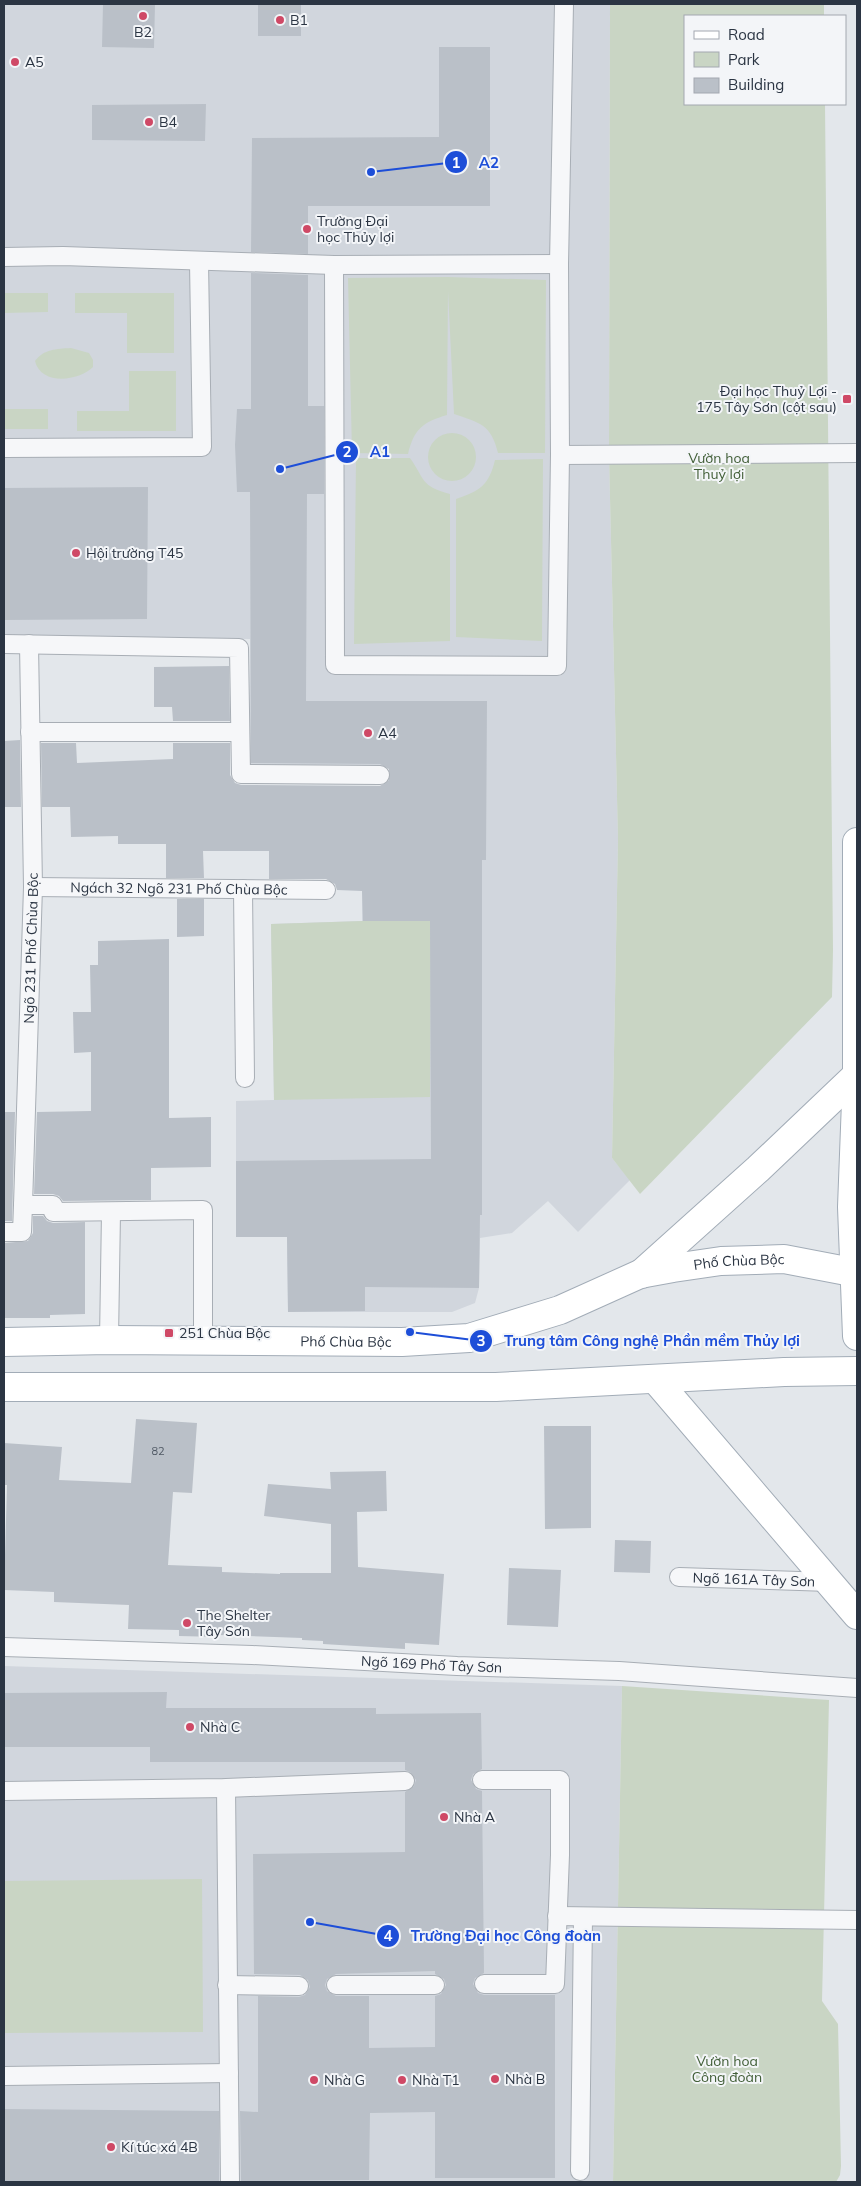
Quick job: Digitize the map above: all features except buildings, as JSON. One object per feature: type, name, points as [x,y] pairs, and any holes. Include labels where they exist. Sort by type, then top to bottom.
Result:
[{"type":"main road","points":[[857,842],[856,1152],[852,1207],[857,1336]]},
{"type":"main road","points":[[640,1274],[751,1175],[857,1075]]},
{"type":"main road","name":"Phố Chùa Bộc","points":[[4,1342],[109,1340],[402,1342],[469,1338],[560,1310],[640,1274],[721,1261],[784,1259],[856,1273]]},
{"type":"main road","points":[[4,1387],[496,1386],[784,1372],[857,1371]]},
{"type":"main road","points":[[655,1379],[857,1615]]},
{"type":"lane","points":[[334,265],[336,665],[556,666],[560,455],[559,264],[564,4]]},
{"type":"lane","points":[[4,256],[63,256],[334,265],[559,264]]},
{"type":"lane","points":[[4,448],[202,446],[199,262]]},
{"type":"lane","points":[[560,455],[857,453]]},
{"type":"lane","points":[[4,644],[239,648],[241,774],[380,774]]},
{"type":"lane","name":"Ngõ 231 Phố Chùa Bộc","points":[[4,1232],[22,1232],[32,887],[29,644]]},
{"type":"lane","points":[[30,732],[240,732]]},
{"type":"lane","name":"Ngách 32 Ngõ 231 Phố Chùa Bộc","points":[[32,887],[326,890]]},
{"type":"lane","points":[[243,889],[245,1078]]},
{"type":"lane","points":[[23,1205],[53,1205],[53,1212],[203,1210],[203,1342]]},
{"type":"lane","points":[[109,1340],[111,1212]]},
{"type":"lane","name":"Ngõ 161A Tây Sơn","points":[[679,1577],[828,1582]]},
{"type":"lane","name":"Ngõ 169 Phố Tây Sơn","points":[[4,1647],[252,1655],[457,1666],[619,1672],[857,1688]]},
{"type":"lane","points":[[482,1780],[560,1780],[560,1855],[555,1984],[484,1984]]},
{"type":"lane","points":[[4,1791],[226,1788],[405,1781]]},
{"type":"lane","points":[[226,1788],[230,2182]]},
{"type":"lane","points":[[557,1916],[857,1920]]},
{"type":"lane","points":[[580,2171],[583,1917]]},
{"type":"lane","points":[[227,1985],[299,1986]]},
{"type":"lane","points":[[336,1985],[435,1985]]},
{"type":"lane","points":[[4,2076],[229,2072]]},
{"type":"shaded area","name":"Trường Đại học Thủy lợi","points":[[4,4],[610,4],[609,455],[618,840],[612,1158],[630,1180],[578,1232],[548,1201],[512,1233],[480,1238],[479,1288],[475,1303],[452,1312],[288,1312],[287,1237],[236,1237],[236,1101],[274,1100],[271,924],[362,921],[362,865],[435,766],[250,766],[250,639],[4,637]]},
{"type":"shaded area","points":[[4,1666],[622,1686],[613,2182],[4,2182]]},
{"type":"green space","name":"Vườn hoa Thuỷ lợi","points":[[610,4],[824,4],[824,15],[684,15],[684,105],[825,105],[832,997],[640,1194],[612,1158],[618,840],[609,455]]},
{"type":"green space","points":[[448,277],[546,280],[545,453],[498,453],[488,430],[478,423],[454,414],[448,291],[447,415],[421,428],[413,438],[408,454],[352,453],[348,278]]},
{"type":"green space","points":[[4,293],[48,293],[48,312],[4,313]]},
{"type":"green space","points":[[75,293],[174,293],[174,353],[127,353],[127,313],[75,313]]},
{"type":"green space","points":[[71,348],[89,353],[93,360],[93,367],[79,375],[61,379],[52,378],[45,374],[39,369],[35,361],[46,352],[55,349]]},
{"type":"green space","points":[[129,371],[176,371],[176,431],[77,431],[77,411],[129,411]]},
{"type":"green space","points":[[4,409],[48,409],[48,429],[4,429]]},
{"type":"green space","points":[[447,433],[457,433],[469,440],[476,452],[476,462],[469,474],[457,481],[447,481],[439,477],[432,470],[428,462],[428,452],[432,444],[439,437]]},
{"type":"green space","points":[[356,458],[410,458],[428,485],[450,494],[450,641],[354,644]]},
{"type":"green space","points":[[543,459],[542,641],[456,637],[456,499],[482,486],[490,476],[495,460]]},
{"type":"green space","points":[[431,921],[430,1097],[274,1100],[271,924]]},
{"type":"green space","name":"Vườn hoa Công đoàn","points":[[622,1686],[829,1700],[822,2001],[838,2024],[841,2166],[840,2175],[836,2182],[613,2182]]},
{"type":"green space","points":[[202,1879],[203,2032],[4,2033],[4,1881]]},
{"type":"place","name":"B2","points":[[143,16]]},
{"type":"place","name":"B1","points":[[280,20]]},
{"type":"place","name":"A5","points":[[15,62]]},
{"type":"place","name":"B4","points":[[149,122]]},
{"type":"place","name":"A2","points":[[371,172]]},
{"type":"place","name":"Trường Đại học Thủy lợi","points":[[307,229]]},
{"type":"place","name":"Đại học Thuỷ Lợi - 175 Tây Sơn (cột sau)","points":[[847,399]]},
{"type":"place","name":"A1","points":[[280,469]]},
{"type":"place","name":"Hội trường T45","points":[[76,553]]},
{"type":"place","name":"A4","points":[[368,733]]},
{"type":"place","name":"Trung tâm Công nghệ Phần mềm Thủy lợi","points":[[410,1332]]},
{"type":"place","name":"251 Chùa Bộc","points":[[169,1333]]},
{"type":"place","name":"The Shelter Tây Sơn","points":[[187,1623]]},
{"type":"place","name":"Nhà C","points":[[190,1727]]},
{"type":"place","name":"Nhà A","points":[[444,1817]]},
{"type":"place","name":"Trường Đại học Công đoàn","points":[[310,1922]]},
{"type":"place","name":"Nhà B","points":[[495,2079]]},
{"type":"place","name":"Nhà G","points":[[314,2080]]},
{"type":"place","name":"Nhà T1","points":[[402,2080]]},
{"type":"place","name":"Kí túc xá 4B","points":[[111,2147]]}]
